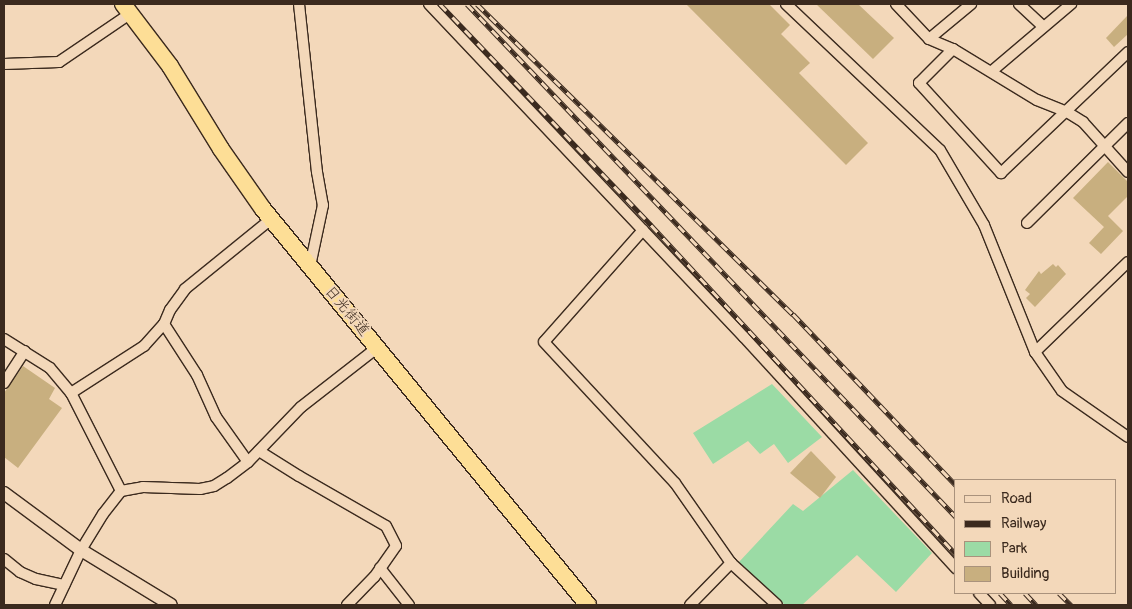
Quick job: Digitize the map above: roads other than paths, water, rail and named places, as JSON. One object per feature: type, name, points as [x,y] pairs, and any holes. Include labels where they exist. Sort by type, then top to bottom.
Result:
[{"type":"highway","name":"日光街道","points":[[127,8],[170,66],[221,149],[272,219],[588,605]]},
{"type":"street","points":[[299,4],[316,172],[323,205],[310,266]]},
{"type":"street","points":[[429,4],[643,230],[954,566]]},
{"type":"street","points":[[786,4],[940,150],[984,225],[1035,352],[1062,391],[1128,438]]},
{"type":"street","points":[[896,4],[928,39],[953,49],[1037,100],[1067,112],[1082,122],[1128,172]]},
{"type":"street","points":[[928,39],[971,4]]},
{"type":"street","points":[[1019,4],[1043,26]]},
{"type":"street","points":[[992,71],[1071,4]]},
{"type":"street","points":[[4,64],[59,62],[127,8]]},
{"type":"street","points":[[953,49],[920,83],[1001,173],[1128,52]]},
{"type":"street","points":[[1027,223],[1128,123]]},
{"type":"street","points":[[71,393],[144,346],[164,324],[170,310],[186,288],[272,219]]},
{"type":"street","points":[[643,230],[544,342],[676,483],[731,563],[777,605]]},
{"type":"street","points":[[1035,352],[1128,262]]},
{"type":"street","points":[[164,324],[197,375],[216,417],[248,462]]},
{"type":"street","points":[[4,339],[50,368],[71,393],[121,491]]},
{"type":"street","points":[[55,605],[82,550],[103,514],[121,491],[143,487],[207,488],[227,478],[248,462],[301,407],[378,347]]},
{"type":"street","points":[[4,383],[25,351]]},
{"type":"street","points":[[258,451],[386,526],[396,546],[380,568],[347,605]]},
{"type":"street","points":[[4,493],[82,550],[171,605]]},
{"type":"street","points":[[4,559],[20,572],[36,579],[64,585]]},
{"type":"street","points":[[690,605],[731,563]]},
{"type":"street","points":[[380,568],[410,605]]},
{"type":"street","points":[[980,594],[990,605]]},
{"type":"railway","points":[[440,4],[651,225],[954,552]]},
{"type":"railway","points":[[467,4],[954,515]]},
{"type":"railway","points":[[477,4],[793,314],[954,483]]},
{"type":"railway","points":[[1001,594],[1011,605]]},
{"type":"railway","points":[[1026,594],[1036,605]]},
{"type":"railway","points":[[1060,594],[1071,605]]}]
